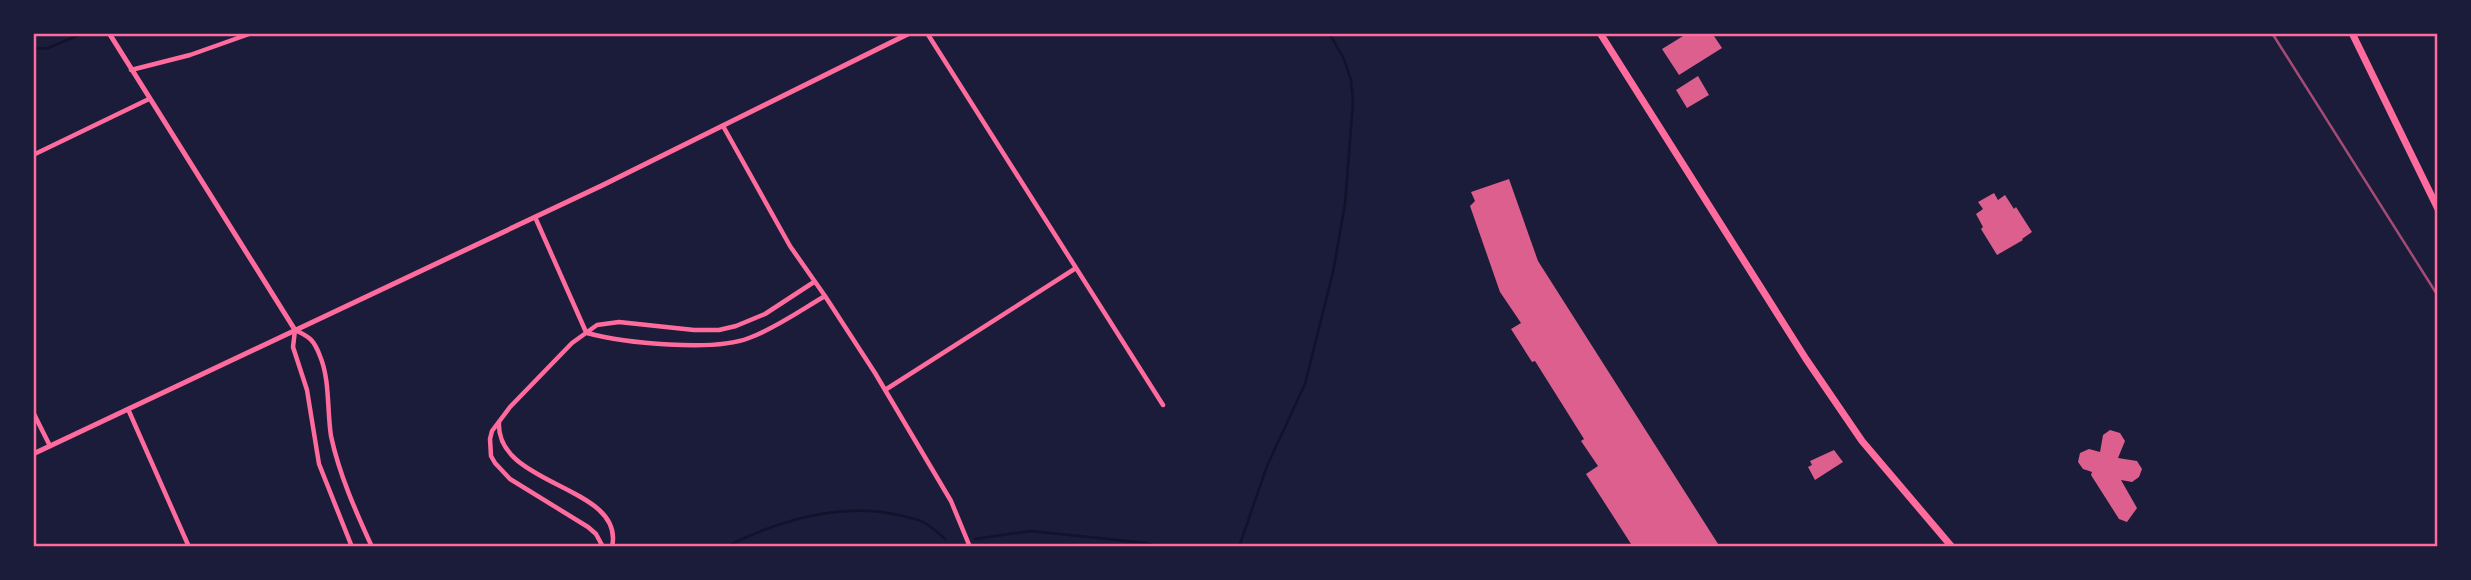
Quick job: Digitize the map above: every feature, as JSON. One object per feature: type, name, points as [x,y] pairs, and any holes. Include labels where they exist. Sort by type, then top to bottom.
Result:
[{"type":"main road","points":[[1600,33],[1821,381],[1881,464],[1952,547]]},
{"type":"main road","points":[[2352,33],[2438,209]]},
{"type":"street","points":[[109,33],[295,330],[310,337],[321,357],[331,435],[345,483],[372,547]]},
{"type":"street","points":[[131,71],[180,58],[252,33]]},
{"type":"street","points":[[33,454],[535,217],[910,33]]},
{"type":"street","points":[[927,33],[1163,405]]},
{"type":"street","points":[[33,155],[149,99]]},
{"type":"street","points":[[723,126],[790,246],[885,390],[951,501],[970,547]]},
{"type":"street","points":[[535,217],[586,332]]},
{"type":"street","points":[[885,390],[1076,268]]},
{"type":"street","points":[[603,547],[596,534],[588,527],[510,479],[495,463],[491,456],[490,439],[500,421],[532,383],[586,332],[597,325],[619,322],[694,330],[736,327],[765,314],[814,282]]},
{"type":"street","points":[[586,332],[607,338],[723,345],[763,332],[825,296]]},
{"type":"street","points":[[295,330],[293,347],[307,390],[319,464],[352,547]]},
{"type":"street","points":[[128,409],[189,547]]},
{"type":"street","points":[[33,412],[50,446]]},
{"type":"street","points":[[500,421],[502,441],[511,456],[518,463],[600,511],[610,526],[612,547]]},
{"type":"building","points":[[1688,33],[1712,33],[1722,48],[1679,75],[1662,49]]},
{"type":"building","points":[[1698,76],[1709,95],[1687,108],[1676,90]]},
{"type":"building","points":[[1509,179],[1538,261],[1720,547],[1633,547],[1586,474],[1598,466],[1535,361],[1532,362],[1511,329],[1521,323],[1500,292],[1470,206],[1475,201],[1471,192]]},
{"type":"building","points":[[1994,193],[1998,200],[2005,195],[2032,232],[1997,255],[1981,229],[1983,227],[1976,214],[1983,209],[1978,202]]},
{"type":"building","points":[[2110,430],[2120,433],[2125,441],[2118,458],[2137,461],[2142,469],[2139,477],[2132,482],[2121,480],[2137,508],[2127,522],[2119,519],[2091,475],[2092,472],[2083,469],[2078,462],[2080,453],[2089,449],[2100,452],[2103,435]]},
{"type":"building","points":[[1834,450],[1843,462],[1815,480],[1808,467],[1812,465],[1810,461]]},
{"type":"waterway","points":[[33,49],[48,48],[84,33]]},
{"type":"waterway","points":[[1239,547],[1267,466],[1305,384],[1333,272],[1345,204],[1353,102],[1351,80],[1344,59],[1329,33]]},
{"type":"waterway","points":[[726,547],[789,521],[835,512],[858,511],[881,512],[919,520],[945,539]]},
{"type":"waterway","points":[[975,539],[1031,531],[1146,543],[1161,547]]},
{"type":"railway","points":[[2272,33],[2438,296]]}]
